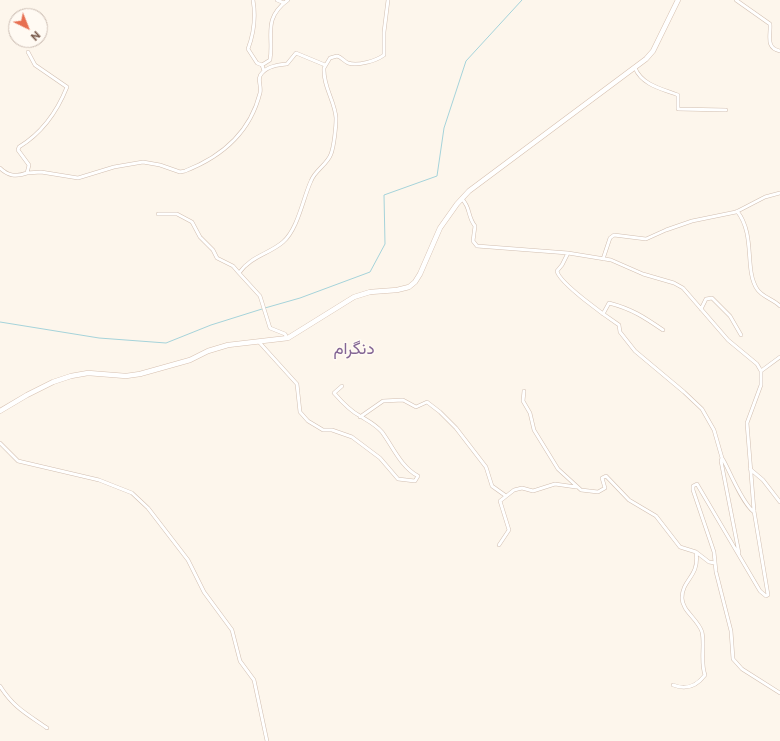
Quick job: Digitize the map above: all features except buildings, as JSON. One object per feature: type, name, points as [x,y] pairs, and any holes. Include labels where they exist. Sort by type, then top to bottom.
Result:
[{"type":"main road","points":[[0,411],[53,382],[70,376],[88,373],[126,376],[140,374],[190,360],[220,347],[288,338],[354,297],[370,292],[404,289],[415,282],[424,266],[440,228],[450,212],[462,199],[491,173],[635,68],[653,51],[678,0]]},
{"type":"street","points":[[253,0],[253,39],[248,49],[257,63],[262,65],[264,70]]},
{"type":"street","points":[[277,0],[284,3]]},
{"type":"street","points":[[262,65],[270,60],[269,29],[277,10],[288,0]]},
{"type":"street","points":[[239,273],[243,266],[284,241],[301,210],[315,174],[331,154],[336,116],[325,83],[325,65],[330,58],[337,56],[348,63],[355,63],[376,60],[384,55],[384,32],[388,0]]},
{"type":"street","points":[[736,0],[770,24],[769,37],[771,46],[775,50],[780,51]]},
{"type":"street","points":[[27,174],[29,165],[18,150],[19,147],[40,131],[48,122],[67,87],[35,65],[28,52]]},
{"type":"street","points":[[0,168],[5,173],[17,176],[41,172],[78,178],[114,167],[143,162],[160,165],[180,172],[196,167],[228,148],[249,122],[261,92],[259,76],[264,70],[272,66],[287,64],[296,53],[325,65]]},
{"type":"street","points":[[635,68],[639,77],[651,85],[678,95],[678,109],[726,110]]},
{"type":"street","points":[[602,259],[610,238],[614,235],[646,239],[692,221],[720,217],[765,197],[780,193]]},
{"type":"street","points":[[462,199],[469,207],[470,219],[475,226],[473,241],[477,246],[568,253],[611,260],[643,274],[674,283],[683,288],[728,340],[757,364],[761,370],[761,385],[747,424],[754,512],[768,595],[766,596],[760,591],[707,498],[697,484],[693,490],[709,534],[731,631],[734,659],[742,669],[780,693]]},
{"type":"street","points":[[738,210],[747,230],[753,282],[758,291],[780,306]]},
{"type":"street","points":[[158,214],[177,214],[192,222],[200,237],[213,250],[217,258],[232,266],[254,288],[260,298],[270,328],[285,334],[288,338]]},
{"type":"street","points":[[568,253],[557,271],[557,274],[592,307],[619,325],[620,332],[635,351],[702,409],[714,430],[722,458],[721,461],[733,516],[739,554]]},
{"type":"street","points":[[701,309],[706,299],[712,298],[730,316],[741,335]]},
{"type":"street","points":[[603,314],[609,304],[614,305],[636,312],[663,330]]},
{"type":"street","points":[[259,342],[297,384],[300,412],[308,421],[319,429],[332,430],[352,437],[380,458],[398,478],[415,481],[418,476],[404,464],[382,432],[369,420],[360,417],[334,393],[342,386]]},
{"type":"street","points":[[761,370],[780,357]]},
{"type":"street","points":[[524,390],[523,400],[530,413],[534,430],[558,468],[576,487]]},
{"type":"street","points":[[360,417],[382,401],[403,400],[416,407],[427,402],[440,412],[456,428],[486,467],[492,486],[500,494],[506,496]]},
{"type":"street","points":[[0,443],[18,462],[99,480],[132,493],[148,508],[188,560],[204,592],[232,630],[240,661],[254,680],[267,741]]},
{"type":"street","points":[[722,458],[726,461],[728,471],[737,489],[750,509],[754,512]]},
{"type":"street","points":[[750,469],[763,480],[780,502]]},
{"type":"street","points":[[499,545],[509,530],[500,503],[506,496],[518,489],[533,491],[555,484],[576,487],[584,491],[598,492],[603,491],[605,488],[602,478],[606,476],[629,500],[656,516],[680,547],[696,552],[709,562],[715,563]]},
{"type":"street","points":[[673,685],[682,689],[688,688],[697,683],[705,675],[702,631],[683,603],[682,596],[685,586],[694,573],[697,565],[696,552]]},
{"type":"street","points":[[0,686],[15,705],[30,718],[47,728]]},
{"type":"waterway","points":[[265,308],[300,298],[370,272],[385,244],[384,195],[437,176],[444,128],[466,61],[522,0]]},
{"type":"waterway","points":[[0,322],[99,338],[166,343],[211,325],[262,309]]},
{"type":"district","name":"دنگرام","points":[[354,348]]}]
